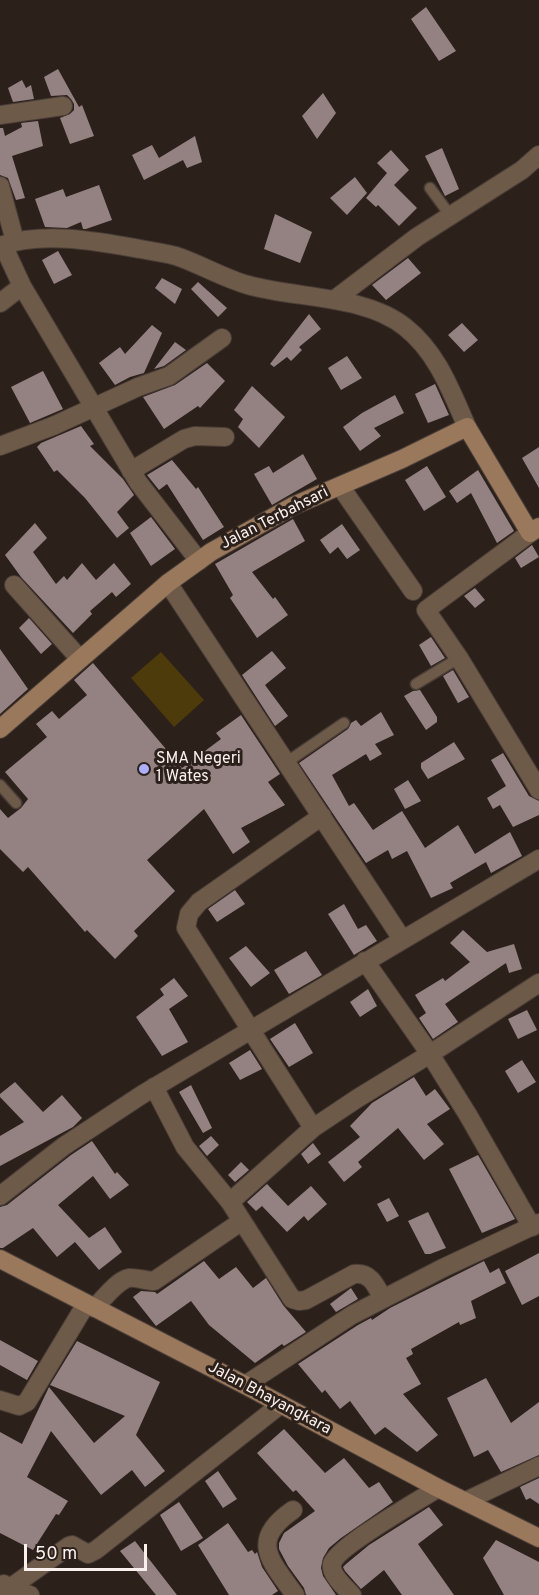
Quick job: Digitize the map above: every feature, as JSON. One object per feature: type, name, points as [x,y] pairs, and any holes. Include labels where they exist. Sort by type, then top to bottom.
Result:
[{"type":"street","points":[[0,115],[63,106]]},
{"type":"street","points":[[334,300],[417,237],[522,170],[539,155]]},
{"type":"street","points":[[0,186],[6,244],[22,286],[131,471],[199,561]]},
{"type":"street","points":[[6,244],[57,239],[95,241],[175,256],[247,285],[361,305],[404,325],[417,337],[442,371],[467,427],[534,530],[420,602]]},
{"type":"street","points":[[0,303],[22,286]]},
{"type":"street","points":[[0,446],[169,376],[222,338]]},
{"type":"street","name":"Jalan Terbahsari","points":[[0,729],[168,583],[199,561],[293,506],[402,459],[467,427]]},
{"type":"street","points":[[131,471],[184,439],[195,436],[225,437]]},
{"type":"street","points":[[340,486],[459,658],[539,790]]},
{"type":"street","points":[[168,583],[402,939]]},
{"type":"street","points":[[14,585],[80,659]]},
{"type":"street","points":[[314,1128],[186,928],[193,909],[199,902],[322,816]]},
{"type":"street","points":[[0,1196],[64,1146],[154,1087],[539,859]]},
{"type":"street","points":[[245,1385],[352,1315],[443,1268],[536,1225],[430,1054],[364,961]]},
{"type":"street","points":[[230,1202],[314,1128],[539,983]]},
{"type":"street","points":[[154,1087],[185,1147],[230,1202],[292,1299],[306,1300],[354,1274],[362,1273],[374,1280],[383,1299]]},
{"type":"street","points":[[0,1400],[19,1406],[27,1402],[90,1306],[121,1282],[133,1278],[154,1281],[242,1221]]},
{"type":"street","name":"Jalan Bhayangkara","points":[[0,1259],[245,1385],[438,1488],[539,1538]]},
{"type":"street","points":[[3,1588],[69,1546],[72,1545],[88,1554],[96,1550],[280,1405]]},
{"type":"street","points":[[466,1501],[539,1466]]},
{"type":"street","points":[[352,1595],[333,1572],[332,1565],[336,1557],[359,1538],[438,1488]]},
{"type":"street","points":[[293,1510],[285,1515],[274,1529],[267,1539],[266,1547],[269,1557],[295,1595]]},
{"type":"street","points":[[3,1588],[30,1595]]},
{"type":"lane","points":[[430,188],[450,215]]},
{"type":"lane","points":[[416,684],[459,658]]},
{"type":"lane","points":[[287,762],[344,723]]},
{"type":"lane","points":[[0,785],[16,803]]},
{"type":"shaded area","points":[[161,652],[204,700],[174,727],[131,678]]},
{"type":"building","points":[[426,7],[456,51],[439,61],[411,19]]},
{"type":"building","points":[[58,69],[79,107],[82,105],[94,136],[70,144],[60,118],[74,110],[74,104],[67,95],[51,96],[44,77]]},
{"type":"building","points":[[22,80],[26,88],[31,85],[34,99],[13,102],[8,88]]},
{"type":"building","points":[[323,93],[336,113],[317,139],[302,116]]},
{"type":"building","points":[[38,121],[43,146],[12,156],[25,198],[16,200],[8,178],[0,175],[0,128],[3,128],[5,136],[22,127],[21,123]]},
{"type":"building","points":[[195,136],[202,162],[187,168],[183,160],[144,180],[132,155],[152,145],[159,158]]},
{"type":"building","points":[[442,148],[459,189],[445,196],[425,156]]},
{"type":"building","points":[[391,150],[409,170],[394,185],[417,208],[399,226],[378,205],[376,207],[366,198],[387,173],[377,163]]},
{"type":"building","points":[[355,177],[367,193],[347,215],[330,198]]},
{"type":"building","points":[[99,185],[112,220],[86,229],[83,229],[81,222],[67,228],[45,227],[35,199],[63,189],[66,197]]},
{"type":"building","points":[[275,214],[312,232],[300,263],[264,249]]},
{"type":"building","points":[[58,251],[72,275],[54,284],[42,260]]},
{"type":"building","points":[[408,258],[421,273],[386,300],[372,285]]},
{"type":"building","points":[[162,278],[182,289],[175,304],[155,288]]},
{"type":"building","points":[[198,282],[227,308],[218,317],[191,289]]},
{"type":"building","points":[[309,314],[321,329],[299,347],[302,350],[291,361],[287,357],[274,367],[270,364]]},
{"type":"building","points":[[462,323],[478,340],[464,352],[448,335]]},
{"type":"building","points":[[152,325],[162,333],[144,373],[115,385],[99,363],[120,347],[125,354]]},
{"type":"building","points":[[175,342],[186,350],[164,366],[154,369]]},
{"type":"building","points":[[347,356],[362,378],[341,390],[328,368]]},
{"type":"building","points":[[207,363],[225,381],[200,408],[198,406],[164,429],[143,397],[175,385]]},
{"type":"building","points":[[43,371],[63,409],[30,423],[11,387]]},
{"type":"building","points":[[435,384],[449,415],[428,423],[415,394]]},
{"type":"building","points":[[252,386],[285,417],[259,448],[238,427],[243,419],[234,410]]},
{"type":"building","points":[[395,395],[404,413],[374,428],[381,436],[360,451],[343,427],[362,413]]},
{"type":"building","points":[[81,426],[94,444],[90,446],[123,479],[134,495],[117,512],[129,528],[117,538],[85,498],[57,470],[54,472],[37,447],[41,443]]},
{"type":"building","points":[[539,447],[539,488],[522,458]]},
{"type":"building","points":[[303,454],[317,479],[272,505],[254,474],[269,466],[273,473]]},
{"type":"building","points":[[172,460],[196,489],[198,487],[224,527],[203,540],[167,484],[159,490],[147,475]]},
{"type":"building","points":[[427,466],[446,497],[424,511],[405,480]]},
{"type":"building","points":[[478,470],[514,531],[497,543],[471,493],[457,503],[449,491]]},
{"type":"building","points":[[151,517],[175,549],[151,566],[130,533]]},
{"type":"building","points":[[293,519],[305,541],[252,572],[288,615],[257,638],[230,598],[233,595],[215,564]]},
{"type":"building","points":[[35,523],[47,538],[33,552],[56,584],[64,576],[67,580],[82,563],[96,580],[114,563],[131,584],[116,597],[112,592],[90,611],[92,614],[73,633],[21,577],[5,555]]},
{"type":"building","points":[[342,524],[360,550],[347,559],[338,547],[330,554],[320,540]]},
{"type":"building","points":[[532,545],[539,557],[521,568],[515,558]]},
{"type":"building","points":[[475,588],[485,600],[475,608],[464,596]]},
{"type":"building","points":[[29,618],[52,644],[41,654],[19,628]]},
{"type":"building","points":[[431,637],[445,658],[431,666],[419,645]]},
{"type":"building","points":[[0,649],[28,689],[0,714]]},
{"type":"building","points":[[272,651],[286,668],[265,685],[288,716],[275,726],[242,675]]},
{"type":"building","points":[[93,663],[182,768],[221,739],[216,733],[241,715],[280,774],[268,782],[285,805],[241,828],[250,842],[233,854],[204,809],[147,860],[175,891],[134,931],[138,936],[115,959],[87,930],[85,932],[28,867],[23,872],[0,849],[0,809],[8,818],[28,799],[5,772],[47,737],[36,724],[52,711],[59,719],[87,695],[74,680]]},
{"type":"building","points":[[453,670],[469,697],[458,703],[443,676]]},
{"type":"building","points":[[420,690],[437,717],[437,722],[426,730],[404,696]]},
{"type":"building","points":[[381,712],[394,735],[375,744],[382,754],[370,761],[366,754],[332,775],[349,806],[354,803],[373,830],[402,811],[425,848],[458,825],[475,854],[510,832],[522,856],[491,873],[486,862],[450,883],[453,888],[431,898],[407,851],[392,859],[388,850],[366,863],[299,763],[348,729],[351,723],[356,720],[361,726]]},
{"type":"building","points":[[454,742],[465,759],[428,779],[421,768],[421,763]]},
{"type":"building","points":[[503,753],[529,796],[539,801],[539,815],[513,827],[500,805],[493,809],[487,798],[506,786],[491,760]]},
{"type":"building","points":[[408,780],[421,801],[405,809],[394,789]]},
{"type":"building","points":[[235,890],[245,904],[217,922],[208,909]]},
{"type":"building","points":[[344,904],[358,929],[366,925],[377,941],[354,955],[328,914]]},
{"type":"building","points":[[463,930],[487,952],[514,944],[522,969],[509,973],[506,963],[445,1004],[458,1022],[433,1039],[419,1018],[426,1013],[415,995],[443,978],[445,981],[470,962],[450,943]]},
{"type":"building","points":[[246,946],[270,973],[251,987],[229,958]]},
{"type":"building","points":[[306,951],[322,975],[289,994],[274,970]]},
{"type":"building","points":[[174,978],[188,996],[169,1009],[188,1042],[162,1056],[136,1017],[164,995],[160,989]]},
{"type":"building","points":[[368,989],[377,1006],[360,1017],[350,1002]]},
{"type":"building","points":[[527,1010],[537,1030],[518,1039],[508,1019]]},
{"type":"building","points":[[295,1023],[313,1053],[289,1067],[270,1039]]},
{"type":"building","points":[[250,1050],[262,1069],[240,1080],[229,1063]]},
{"type":"building","points":[[522,1060],[536,1082],[518,1093],[505,1071]]},
{"type":"building","points":[[414,1077],[426,1096],[435,1089],[450,1109],[427,1124],[444,1144],[424,1160],[398,1128],[358,1162],[362,1167],[344,1182],[328,1162],[360,1137],[350,1126],[372,1103]]},
{"type":"building","points":[[15,1082],[43,1112],[62,1095],[82,1118],[73,1127],[0,1166],[0,1136],[24,1122],[0,1097],[0,1094]]},
{"type":"building","points":[[191,1085],[212,1128],[203,1133],[179,1092]]},
{"type":"building","points":[[211,1136],[219,1145],[207,1156],[199,1146]]},
{"type":"building","points":[[92,1141],[115,1174],[117,1172],[129,1185],[110,1199],[93,1176],[58,1205],[89,1238],[105,1227],[122,1252],[99,1270],[75,1242],[57,1257],[33,1228],[0,1248],[0,1207],[7,1205]]},
{"type":"building","points":[[313,1143],[321,1154],[308,1164],[301,1154]]},
{"type":"building","points":[[478,1155],[515,1219],[482,1233],[449,1169]]},
{"type":"building","points":[[241,1162],[249,1170],[235,1182],[228,1175]]},
{"type":"building","points":[[267,1184],[288,1206],[311,1186],[327,1204],[308,1221],[304,1216],[287,1232],[262,1206],[256,1211],[247,1202]]},
{"type":"building","points":[[389,1198],[399,1216],[387,1222],[377,1204]]},
{"type":"building","points":[[428,1212],[446,1248],[425,1254],[408,1221]]},
{"type":"building","points":[[539,1253],[539,1296],[522,1305],[505,1271]]},
{"type":"building","points":[[204,1261],[219,1279],[236,1267],[253,1288],[266,1278],[283,1305],[306,1332],[284,1346],[282,1344],[255,1363],[209,1325],[191,1301],[156,1326],[133,1297],[141,1291],[157,1294]]},
{"type":"building","points":[[484,1261],[490,1273],[499,1268],[506,1283],[471,1301],[476,1318],[460,1325],[459,1322],[411,1349],[413,1354],[406,1358],[421,1384],[403,1394],[438,1435],[417,1452],[385,1427],[375,1435],[350,1401],[340,1409],[325,1390],[322,1393],[298,1364],[358,1325],[371,1318],[372,1320],[390,1308]]},
{"type":"building","points":[[351,1288],[358,1299],[336,1312],[330,1304]]},
{"type":"building","points":[[0,1340],[38,1361],[27,1380],[0,1365]]},
{"type":"building","points":[[77,1341],[160,1382],[136,1435],[165,1471],[145,1487],[132,1470],[101,1495],[51,1431],[27,1477],[68,1501],[59,1515],[56,1514],[33,1550],[0,1533],[0,1432],[22,1444],[49,1387],[94,1443],[125,1416],[50,1385]]},
{"type":"building","points":[[486,1378],[511,1423],[539,1402],[539,1455],[501,1472],[488,1450],[474,1457],[447,1398]]},
{"type":"building","points":[[284,1429],[325,1473],[344,1458],[369,1488],[379,1482],[393,1502],[329,1548],[323,1558],[321,1568],[323,1576],[336,1595],[306,1595],[304,1588],[279,1549],[284,1533],[315,1511],[296,1490],[293,1492],[257,1453]]},
{"type":"building","points":[[218,1471],[237,1499],[223,1508],[205,1481]]},
{"type":"building","points":[[539,1478],[539,1504],[530,1498],[526,1500],[520,1487]]},
{"type":"building","points":[[179,1502],[203,1538],[181,1551],[160,1515]]},
{"type":"building","points":[[429,1507],[443,1525],[418,1544],[454,1595],[402,1595],[384,1570],[361,1589],[343,1567],[369,1545]]},
{"type":"building","points":[[228,1523],[248,1552],[252,1550],[255,1554],[257,1552],[262,1567],[278,1591],[272,1595],[229,1595],[198,1545]]},
{"type":"building","points":[[496,1540],[539,1562],[539,1595],[504,1595],[483,1558]]},
{"type":"building","points":[[135,1541],[177,1595],[156,1595],[120,1551]]},
{"type":"place","name":"SMA Negeri 1 Wates","points":[[144,769]]}]
